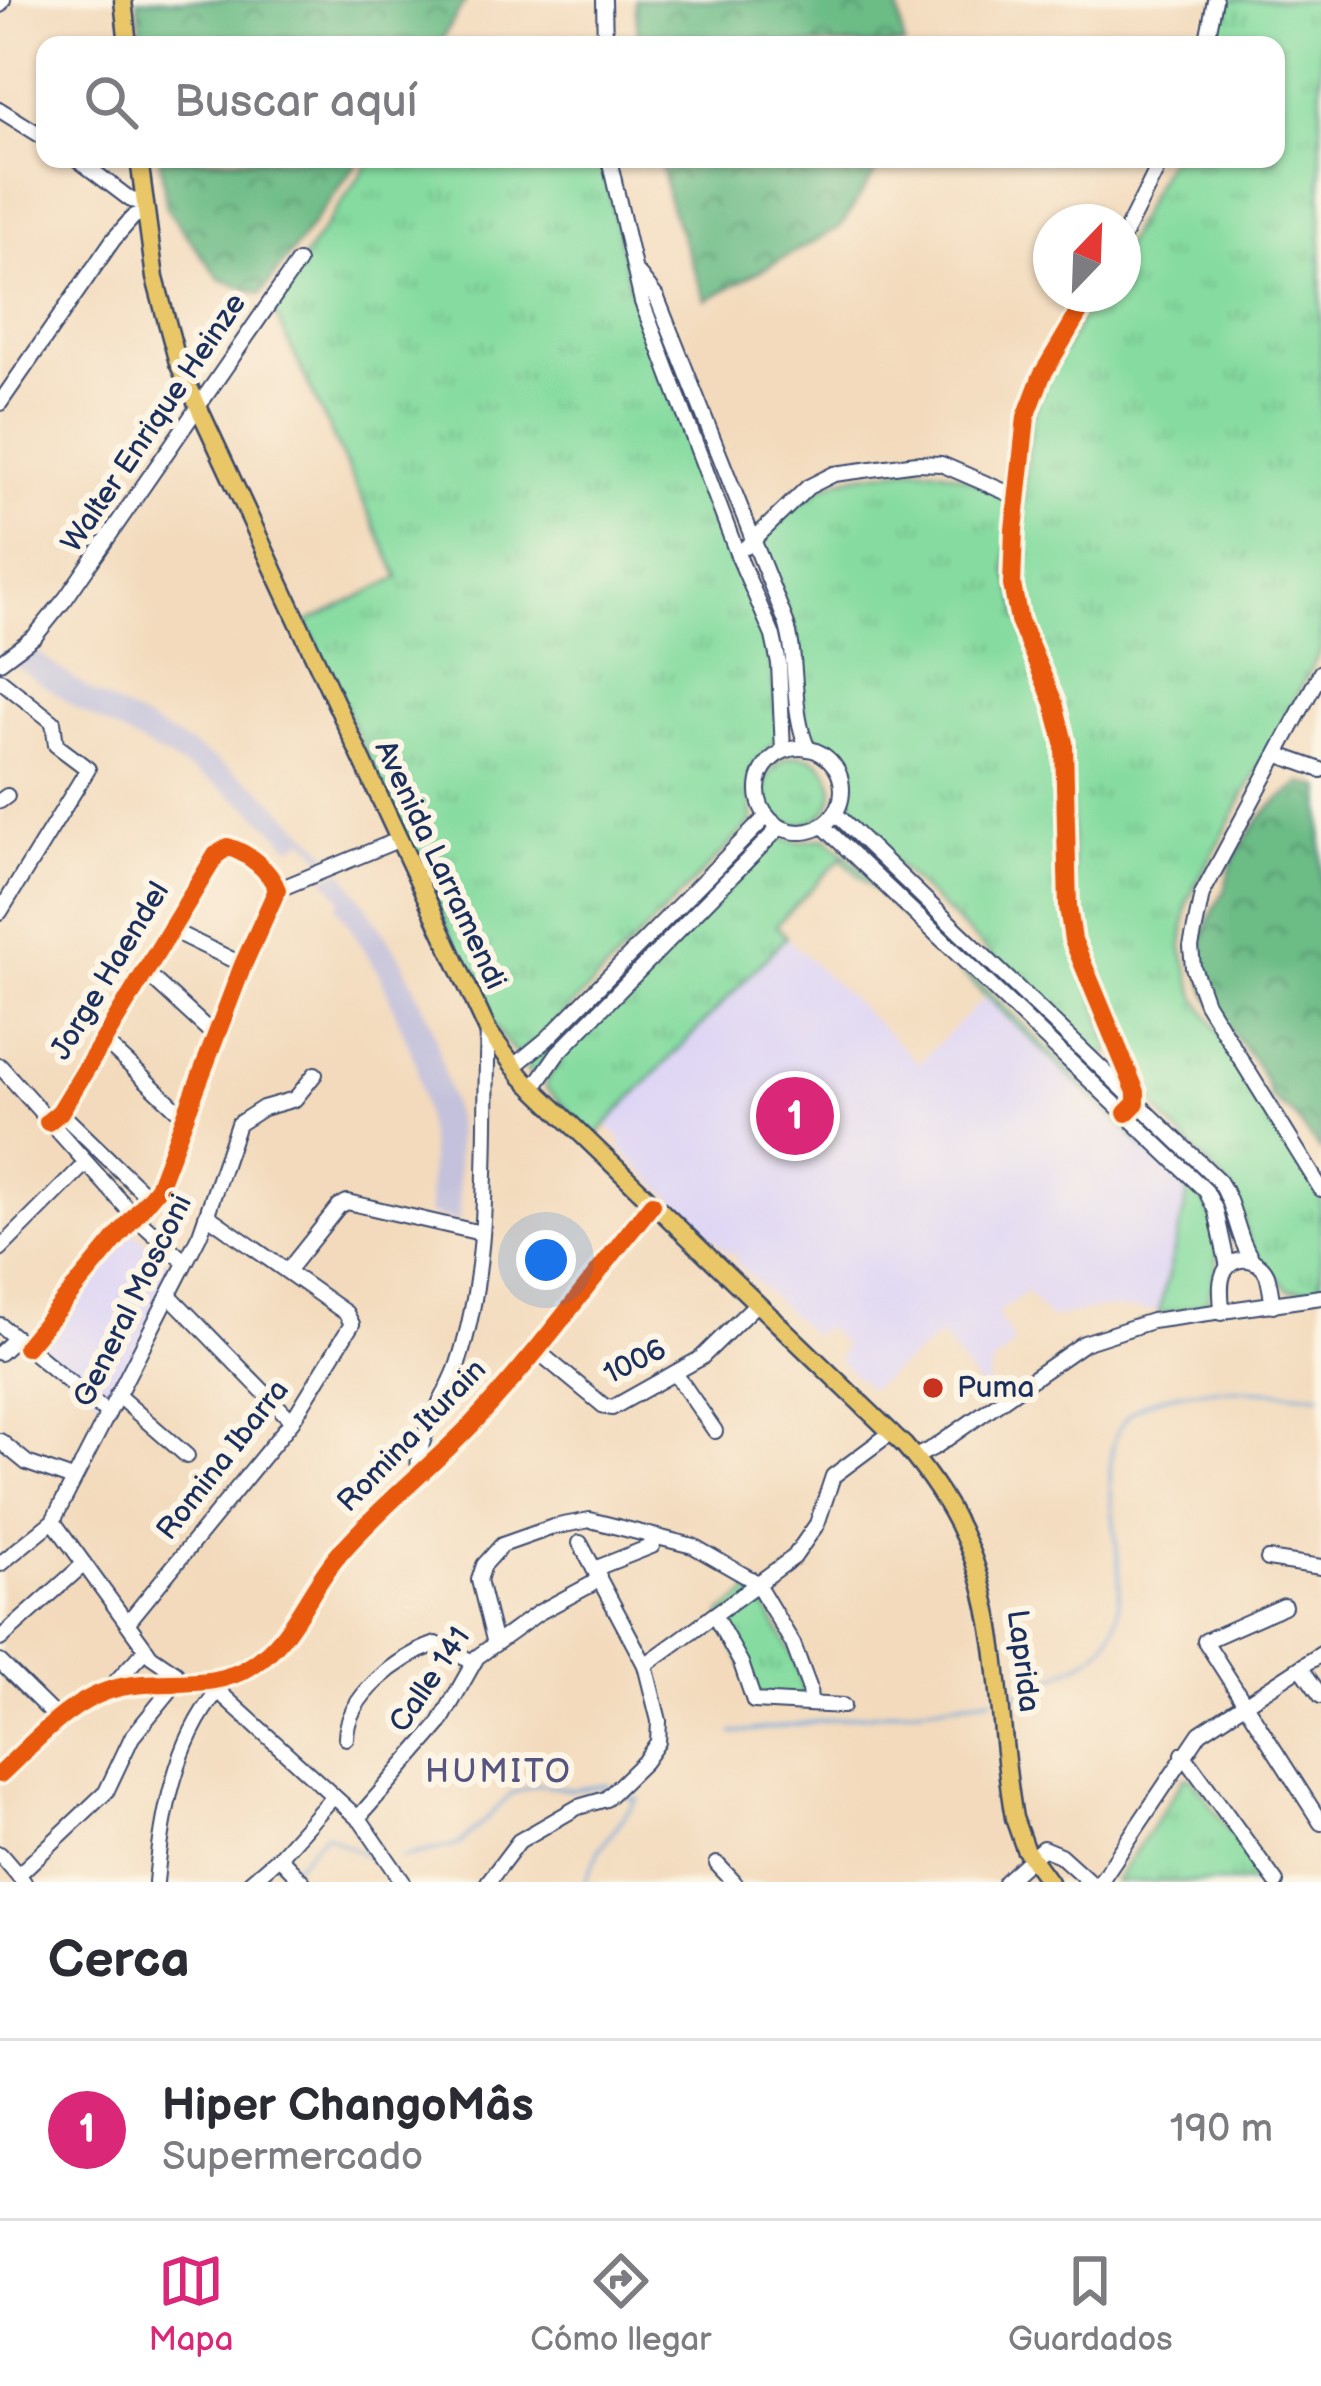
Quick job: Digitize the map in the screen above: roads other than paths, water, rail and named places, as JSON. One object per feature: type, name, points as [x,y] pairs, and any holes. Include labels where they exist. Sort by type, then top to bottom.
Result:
[{"type":"main road","points":[[123,0],[127,36]]},
{"type":"main road","name":"Avenida Larramendi","points":[[140,168],[166,327],[196,406],[488,1031],[533,1089],[915,1457]]},
{"type":"main road","name":"Laprida","points":[[915,1457],[952,1508],[979,1568],[990,1611],[1014,1818],[1032,1860],[1049,1882]]},
{"type":"street","points":[[604,0],[605,36]]},
{"type":"street","points":[[1208,36],[1215,0]]},
{"type":"street","points":[[0,110],[36,132]]},
{"type":"street","points":[[0,403],[113,240],[143,207],[88,168]]},
{"type":"street","points":[[611,168],[642,302],[776,649],[783,751]]},
{"type":"street","points":[[1140,204],[1158,168]]},
{"type":"street","name":"Walter Enrique Heinze","points":[[0,662],[35,637],[58,610],[298,262]]},
{"type":"street","points":[[637,272],[657,298],[790,635],[801,731],[808,749]]},
{"type":"street","points":[[1080,312],[1031,401],[1023,434],[1013,597],[1054,703],[1064,743],[1071,931],[1136,1093],[1131,1108]]},
{"type":"street","points":[[736,553],[752,544],[808,487],[834,474],[941,464],[1017,497]]},
{"type":"street","points":[[1321,672],[1202,894],[1192,930],[1192,967],[1206,1003],[1321,1189]]},
{"type":"street","points":[[0,680],[53,722],[56,745],[88,770],[0,912]]},
{"type":"street","points":[[808,749],[826,758],[838,774],[842,794],[835,813],[822,825],[800,832],[780,827],[767,817],[758,797],[760,776],[766,764],[783,751],[808,749]]},
{"type":"street","points":[[1279,755],[1321,770]]},
{"type":"street","points":[[835,813],[1131,1108],[1209,1196],[1228,1267]]},
{"type":"street","points":[[513,1067],[547,1039],[767,817]]},
{"type":"street","points":[[822,825],[1131,1108],[1219,1181],[1233,1207],[1244,1248],[1267,1276],[1274,1305]]},
{"type":"street","points":[[533,1089],[558,1052],[780,827]]},
{"type":"street","points":[[0,1353],[21,1343],[150,1199],[164,1177],[243,965],[277,890],[398,840]]},
{"type":"street","name":"Jorge Haendel","points":[[54,1117],[222,850],[236,849],[269,873],[277,890]]},
{"type":"street","points":[[169,929],[243,965]]},
{"type":"street","points":[[143,971],[216,1037]]},
{"type":"street","points":[[419,1476],[418,1454],[461,1354],[481,1233],[488,1031]]},
{"type":"street","points":[[103,1040],[186,1118]]},
{"type":"street","points":[[0,1066],[150,1199]]},
{"type":"street","name":"General Mosconi","points":[[0,1564],[53,1521],[208,1216],[238,1124],[254,1112],[295,1099],[315,1074]]},
{"type":"street","points":[[54,1117],[85,1164],[185,1262]]},
{"type":"street","points":[[0,1226],[6,1244],[85,1164]]},
{"type":"street","points":[[208,1216],[288,1270],[346,1202],[481,1233]]},
{"type":"street","name":"Romina Iturain","points":[[208,1685],[240,1672],[272,1649],[344,1548],[483,1412],[652,1204]]},
{"type":"street","points":[[1222,1312],[1222,1279],[1228,1267],[1239,1260],[1252,1261]]},
{"type":"street","name":"Romina Ibarra","points":[[128,1622],[292,1421],[352,1324],[346,1313],[288,1270]]},
{"type":"street","points":[[169,1295],[292,1421]]},
{"type":"street","points":[[915,1457],[1084,1342],[1152,1322],[1321,1297]]},
{"type":"street","name":"1006","points":[[536,1349],[608,1408],[710,1351],[756,1304]]},
{"type":"street","points":[[0,1324],[108,1414]]},
{"type":"street","points":[[675,1373],[715,1431]]},
{"type":"street","points":[[117,1395],[187,1456]]},
{"type":"street","points":[[645,1665],[794,1557],[821,1517],[836,1472],[892,1432]]},
{"type":"street","points":[[0,1441],[27,1463],[73,1478]]},
{"type":"street","name":"Calle 141","points":[[358,1817],[438,1726],[473,1662],[495,1644],[479,1576],[502,1545],[584,1520],[701,1549],[756,1582]]},
{"type":"street","points":[[0,1854],[21,1878],[106,1792],[132,1737],[177,1682],[176,1673],[157,1662],[53,1521]]},
{"type":"street","points":[[495,1644],[543,1610],[592,1584],[597,1572],[652,1546],[656,1537]]},
{"type":"street","points":[[488,1882],[526,1835],[615,1791],[658,1742],[659,1721],[645,1665],[580,1544]]},
{"type":"street","points":[[1268,1559],[1321,1567]]},
{"type":"street","points":[[0,1639],[84,1564]]},
{"type":"street","points":[[756,1582],[793,1644],[810,1703]]},
{"type":"street","points":[[1284,1606],[1204,1641],[1321,1823]]},
{"type":"street","points":[[714,1615],[741,1663],[754,1701],[843,1706]]},
{"type":"street","points":[[346,1738],[348,1718],[397,1660],[436,1644],[473,1662]]},
{"type":"street","points":[[0,1774],[59,1720],[108,1690],[146,1648]]},
{"type":"street","points":[[1100,1882],[1200,1733],[1321,1654]]},
{"type":"street","points":[[0,1662],[59,1720]]},
{"type":"street","points":[[1301,1668],[1321,1696]]},
{"type":"street","points":[[108,1690],[177,1682],[208,1685],[358,1817],[403,1882]]},
{"type":"street","points":[[156,1882],[171,1792],[208,1685]]},
{"type":"street","points":[[1183,1754],[1276,1882]]},
{"type":"street","points":[[250,1882],[292,1870],[333,1797]]},
{"type":"street","points":[[1005,1882],[1038,1851],[1050,1849],[1090,1882]]},
{"type":"street","points":[[717,1864],[734,1882]]},
{"type":"waterway","points":[[1009,1696],[1032,1690],[1093,1656],[1105,1644],[1117,1618],[1120,1586],[1110,1479],[1113,1447],[1124,1421],[1147,1403],[1188,1392],[1321,1395]]},
{"type":"waterway","points":[[732,1733],[993,1698]]},
{"type":"waterway","points":[[402,1857],[460,1844],[513,1793],[538,1784],[571,1790],[608,1785]]},
{"type":"waterway","points":[[622,1793],[636,1801]]},
{"type":"waterway","points":[[585,1882],[599,1850],[638,1798]]},
{"type":"waterway","points":[[294,1867],[325,1834],[382,1864]]},
{"type":"place","name":"Hiper ChangoMâs","points":[[795,1116]]},
{"type":"place","name":"Puma","points":[[933,1388]]},
{"type":"district","name":"HUMITO","points":[[499,1772]]}]
